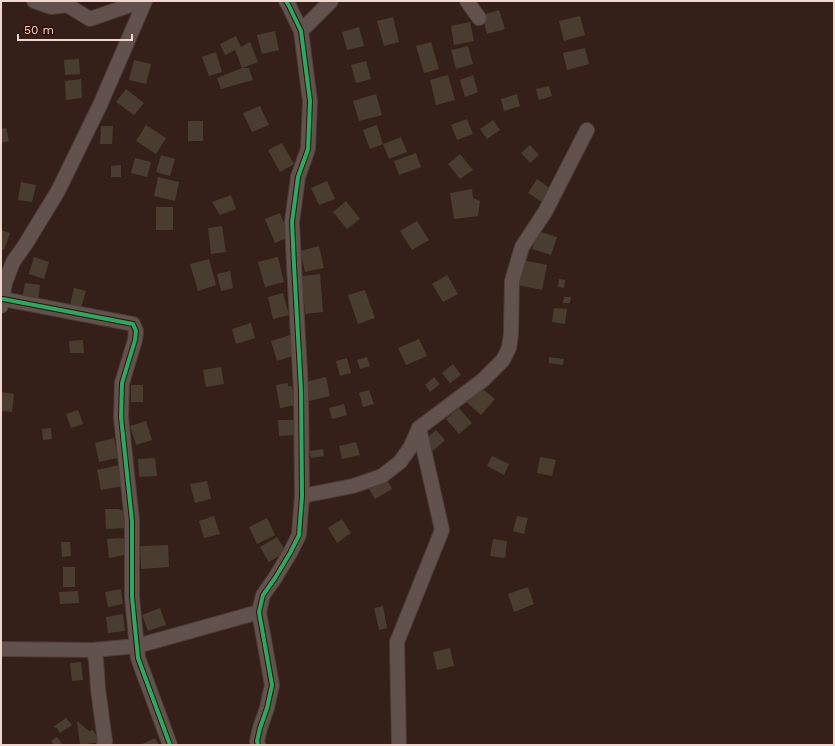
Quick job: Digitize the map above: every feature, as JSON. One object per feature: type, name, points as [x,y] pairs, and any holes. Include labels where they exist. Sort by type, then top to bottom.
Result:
[{"type":"street","points":[[34,1],[51,7],[66,6],[90,19],[142,1]]},
{"type":"street","points":[[145,1],[100,105],[58,191],[13,262],[5,283],[2,302],[133,324],[136,331],[135,340],[122,383],[121,417],[132,521],[132,597],[138,658],[170,745]]},
{"type":"street","points":[[258,745],[257,741],[260,728],[267,708],[272,685],[259,612],[263,595],[279,572],[299,535],[302,496],[301,390],[292,222],[298,177],[308,149],[310,100],[301,31],[286,1]]},
{"type":"street","points":[[301,31],[331,1]]},
{"type":"street","points":[[467,1],[479,18]]},
{"type":"street","points":[[302,496],[353,486],[382,476],[400,462],[410,448],[419,428],[483,380],[503,360],[509,348],[512,281],[522,247],[545,212],[587,130]]},
{"type":"street","points":[[398,745],[397,642],[442,530],[419,428]]},
{"type":"street","points":[[1,649],[93,650],[137,646],[259,612]]},
{"type":"street","points":[[93,650],[96,660],[104,745]]},
{"type":"building","points":[[499,10],[505,29],[487,34],[482,15]]},
{"type":"building","points":[[580,16],[585,35],[564,41],[559,21]]},
{"type":"building","points":[[393,17],[399,42],[384,46],[377,21]]},
{"type":"building","points":[[470,22],[474,41],[454,45],[451,26]]},
{"type":"building","points":[[359,27],[364,46],[347,50],[342,32]]},
{"type":"building","points":[[275,31],[279,50],[262,54],[257,35]]},
{"type":"building","points":[[236,36],[241,47],[250,42],[258,62],[242,68],[235,50],[225,55],[220,44]]},
{"type":"building","points":[[431,42],[439,69],[424,73],[416,46]]},
{"type":"building","points":[[468,46],[473,64],[456,69],[451,50]]},
{"type":"building","points":[[585,48],[589,64],[567,70],[563,53]]},
{"type":"building","points":[[216,52],[222,72],[209,76],[202,57]]},
{"type":"building","points":[[79,59],[80,74],[65,75],[64,60]]},
{"type":"building","points":[[134,60],[151,64],[146,84],[129,80]]},
{"type":"building","points":[[366,61],[371,79],[356,83],[351,65]]},
{"type":"building","points":[[242,68],[249,68],[253,80],[221,89],[217,78]]},
{"type":"building","points":[[448,75],[455,100],[436,105],[430,80]]},
{"type":"building","points":[[473,75],[478,92],[465,97],[460,80]]},
{"type":"building","points":[[81,79],[82,98],[66,100],[65,81]]},
{"type":"building","points":[[549,86],[552,96],[539,100],[536,89]]},
{"type":"building","points":[[126,89],[144,103],[134,115],[116,102]]},
{"type":"building","points":[[376,94],[382,115],[359,121],[353,101]]},
{"type":"building","points":[[517,94],[520,106],[504,111],[501,99]]},
{"type":"building","points":[[260,106],[269,125],[252,132],[243,113]]},
{"type":"building","points":[[467,119],[473,134],[457,140],[451,125]]},
{"type":"building","points":[[493,120],[500,130],[487,139],[480,129]]},
{"type":"building","points":[[188,121],[203,121],[203,141],[188,141]]},
{"type":"building","points":[[146,125],[166,138],[156,154],[136,141]]},
{"type":"building","points":[[377,125],[383,144],[370,149],[363,130]]},
{"type":"building","points":[[101,126],[113,126],[112,144],[100,144]]},
{"type":"building","points":[[6,128],[9,141],[1,143],[1,129]]},
{"type":"building","points":[[401,137],[407,152],[389,159],[383,144]]},
{"type":"building","points":[[282,143],[294,164],[280,172],[268,150]]},
{"type":"building","points":[[530,145],[539,155],[530,163],[521,153]]},
{"type":"building","points":[[416,153],[421,167],[399,175],[394,161]]},
{"type":"building","points":[[460,154],[473,170],[460,179],[448,164]]},
{"type":"building","points":[[161,155],[175,159],[170,176],[156,172]]},
{"type":"building","points":[[135,158],[151,162],[147,177],[131,173]]},
{"type":"building","points":[[121,165],[121,177],[111,177],[111,166]]},
{"type":"building","points":[[158,177],[179,182],[175,201],[154,196]]},
{"type":"building","points":[[537,179],[551,189],[542,202],[528,193]]},
{"type":"building","points":[[327,181],[335,199],[319,205],[311,188]]},
{"type":"building","points":[[21,182],[36,185],[32,202],[18,200]]},
{"type":"building","points":[[472,189],[473,198],[480,201],[478,216],[454,219],[450,193]]},
{"type":"building","points":[[231,195],[236,209],[220,215],[212,202]]},
{"type":"building","points":[[346,201],[360,219],[347,229],[333,212]]},
{"type":"building","points":[[156,207],[173,207],[173,230],[156,230]]},
{"type":"building","points":[[280,213],[289,237],[275,243],[265,219]]},
{"type":"building","points":[[417,221],[429,240],[412,250],[400,231]]},
{"type":"building","points":[[222,226],[226,252],[211,254],[208,228]]},
{"type":"building","points":[[1,230],[10,233],[4,250],[1,249]]},
{"type":"building","points":[[538,231],[557,237],[551,255],[532,249]]},
{"type":"building","points":[[319,246],[324,268],[305,272],[300,251]]},
{"type":"building","points":[[34,257],[49,262],[44,279],[29,274]]},
{"type":"building","points":[[278,257],[284,282],[265,287],[258,262]]},
{"type":"building","points":[[209,259],[216,285],[198,291],[190,264]]},
{"type":"building","points":[[522,260],[547,265],[542,290],[518,285]]},
{"type":"building","points":[[230,271],[233,288],[221,291],[217,274]]},
{"type":"building","points":[[320,274],[323,312],[305,314],[302,276]]},
{"type":"building","points":[[447,275],[458,294],[443,302],[432,284]]},
{"type":"building","points":[[559,279],[565,280],[564,288],[558,287]]},
{"type":"building","points":[[25,283],[40,285],[38,302],[22,300]]},
{"type":"building","points":[[74,288],[86,291],[81,308],[70,305]]},
{"type":"building","points":[[365,290],[375,318],[358,324],[348,295]]},
{"type":"building","points":[[283,293],[289,315],[273,319],[268,297]]},
{"type":"building","points":[[564,297],[571,297],[570,303],[563,303]]},
{"type":"building","points":[[554,308],[567,309],[565,324],[552,322]]},
{"type":"building","points":[[251,323],[255,338],[236,344],[232,329]]},
{"type":"building","points":[[290,335],[296,355],[277,361],[271,341]]},
{"type":"building","points":[[419,339],[427,356],[406,365],[398,348]]},
{"type":"building","points":[[83,340],[84,353],[70,353],[69,341]]},
{"type":"building","points":[[367,357],[370,366],[360,369],[357,360]]},
{"type":"building","points":[[549,357],[564,359],[563,365],[549,363]]},
{"type":"building","points":[[347,358],[351,373],[340,376],[336,361]]},
{"type":"building","points":[[453,364],[461,375],[450,383],[442,373]]},
{"type":"building","points":[[221,367],[224,384],[206,387],[203,370]]},
{"type":"building","points":[[326,377],[330,396],[309,401],[305,382]]},
{"type":"building","points":[[434,377],[440,384],[430,392],[425,385]]},
{"type":"building","points":[[288,383],[288,386],[292,386],[296,405],[280,408],[276,385]]},
{"type":"building","points":[[131,385],[143,385],[143,402],[131,402]]},
{"type":"building","points":[[478,385],[495,399],[481,415],[465,401]]},
{"type":"building","points":[[369,390],[374,404],[363,407],[359,393]]},
{"type":"building","points":[[1,392],[14,394],[12,412],[1,411]]},
{"type":"building","points":[[344,404],[347,415],[332,419],[329,408]]},
{"type":"building","points":[[459,408],[472,423],[459,434],[446,419]]},
{"type":"building","points":[[78,410],[83,424],[71,428],[66,414]]},
{"type":"building","points":[[278,420],[295,420],[296,435],[279,436]]},
{"type":"building","points":[[146,421],[152,440],[136,445],[130,426]]},
{"type":"building","points":[[51,428],[52,439],[43,440],[42,429]]},
{"type":"building","points":[[436,430],[445,440],[433,451],[424,441]]},
{"type":"building","points":[[114,438],[118,458],[99,462],[95,443]]},
{"type":"building","points":[[356,442],[360,455],[342,459],[339,446]]},
{"type":"building","points":[[323,449],[324,456],[311,458],[310,451]]},
{"type":"building","points":[[492,456],[509,464],[504,475],[487,466]]},
{"type":"building","points":[[540,457],[556,460],[552,476],[537,473]]},
{"type":"building","points":[[155,458],[157,476],[139,477],[138,459]]},
{"type":"building","points":[[119,465],[123,486],[101,490],[97,470]]},
{"type":"building","points":[[385,476],[392,489],[375,499],[367,486]]},
{"type":"building","points":[[207,481],[211,499],[195,503],[190,484]]},
{"type":"building","points":[[105,509],[118,509],[125,511],[126,528],[106,529]]},
{"type":"building","points":[[214,516],[220,534],[204,538],[199,521]]},
{"type":"building","points":[[517,516],[528,518],[524,534],[513,531]]},
{"type":"building","points":[[267,518],[275,535],[257,544],[249,527]]},
{"type":"building","points":[[342,519],[351,533],[337,543],[328,528]]},
{"type":"building","points":[[277,537],[286,552],[269,562],[260,547]]},
{"type":"building","points":[[107,539],[128,539],[125,555],[109,558]]},
{"type":"building","points":[[493,539],[507,541],[505,558],[490,556]]},
{"type":"building","points":[[61,542],[70,542],[71,556],[62,557]]},
{"type":"building","points":[[168,545],[169,567],[141,569],[140,546]]},
{"type":"building","points":[[63,567],[75,567],[75,587],[63,587]]},
{"type":"building","points":[[528,587],[534,604],[514,612],[508,594]]},
{"type":"building","points":[[121,589],[123,604],[108,607],[105,592]]},
{"type":"building","points":[[78,591],[79,603],[60,604],[59,592]]},
{"type":"building","points":[[383,606],[387,628],[379,630],[374,608]]},
{"type":"building","points":[[160,608],[166,625],[148,631],[142,615]]},
{"type":"building","points":[[123,614],[125,631],[108,633],[106,617]]},
{"type":"building","points":[[450,648],[454,666],[437,670],[433,652]]},
{"type":"building","points":[[81,662],[83,680],[72,681],[70,663]]},
{"type":"building","points":[[66,718],[72,725],[60,733],[57,728],[53,727]]},
{"type":"building","points":[[77,721],[89,731],[93,730],[100,742],[80,745]]},
{"type":"building","points":[[57,737],[63,745],[54,745],[51,741]]},
{"type":"building","points":[[155,738],[159,745],[140,745]]},
{"type":"cycle path","points":[[258,745],[257,741],[260,728],[267,708],[272,685],[259,612],[263,595],[275,578],[299,535],[302,496],[301,390],[292,222],[298,177],[308,149],[310,101],[301,31],[286,1]]},
{"type":"cycle path","points":[[3,299],[133,324],[136,331],[135,340],[122,383],[121,417],[132,521],[132,597],[138,658],[170,745]]}]
